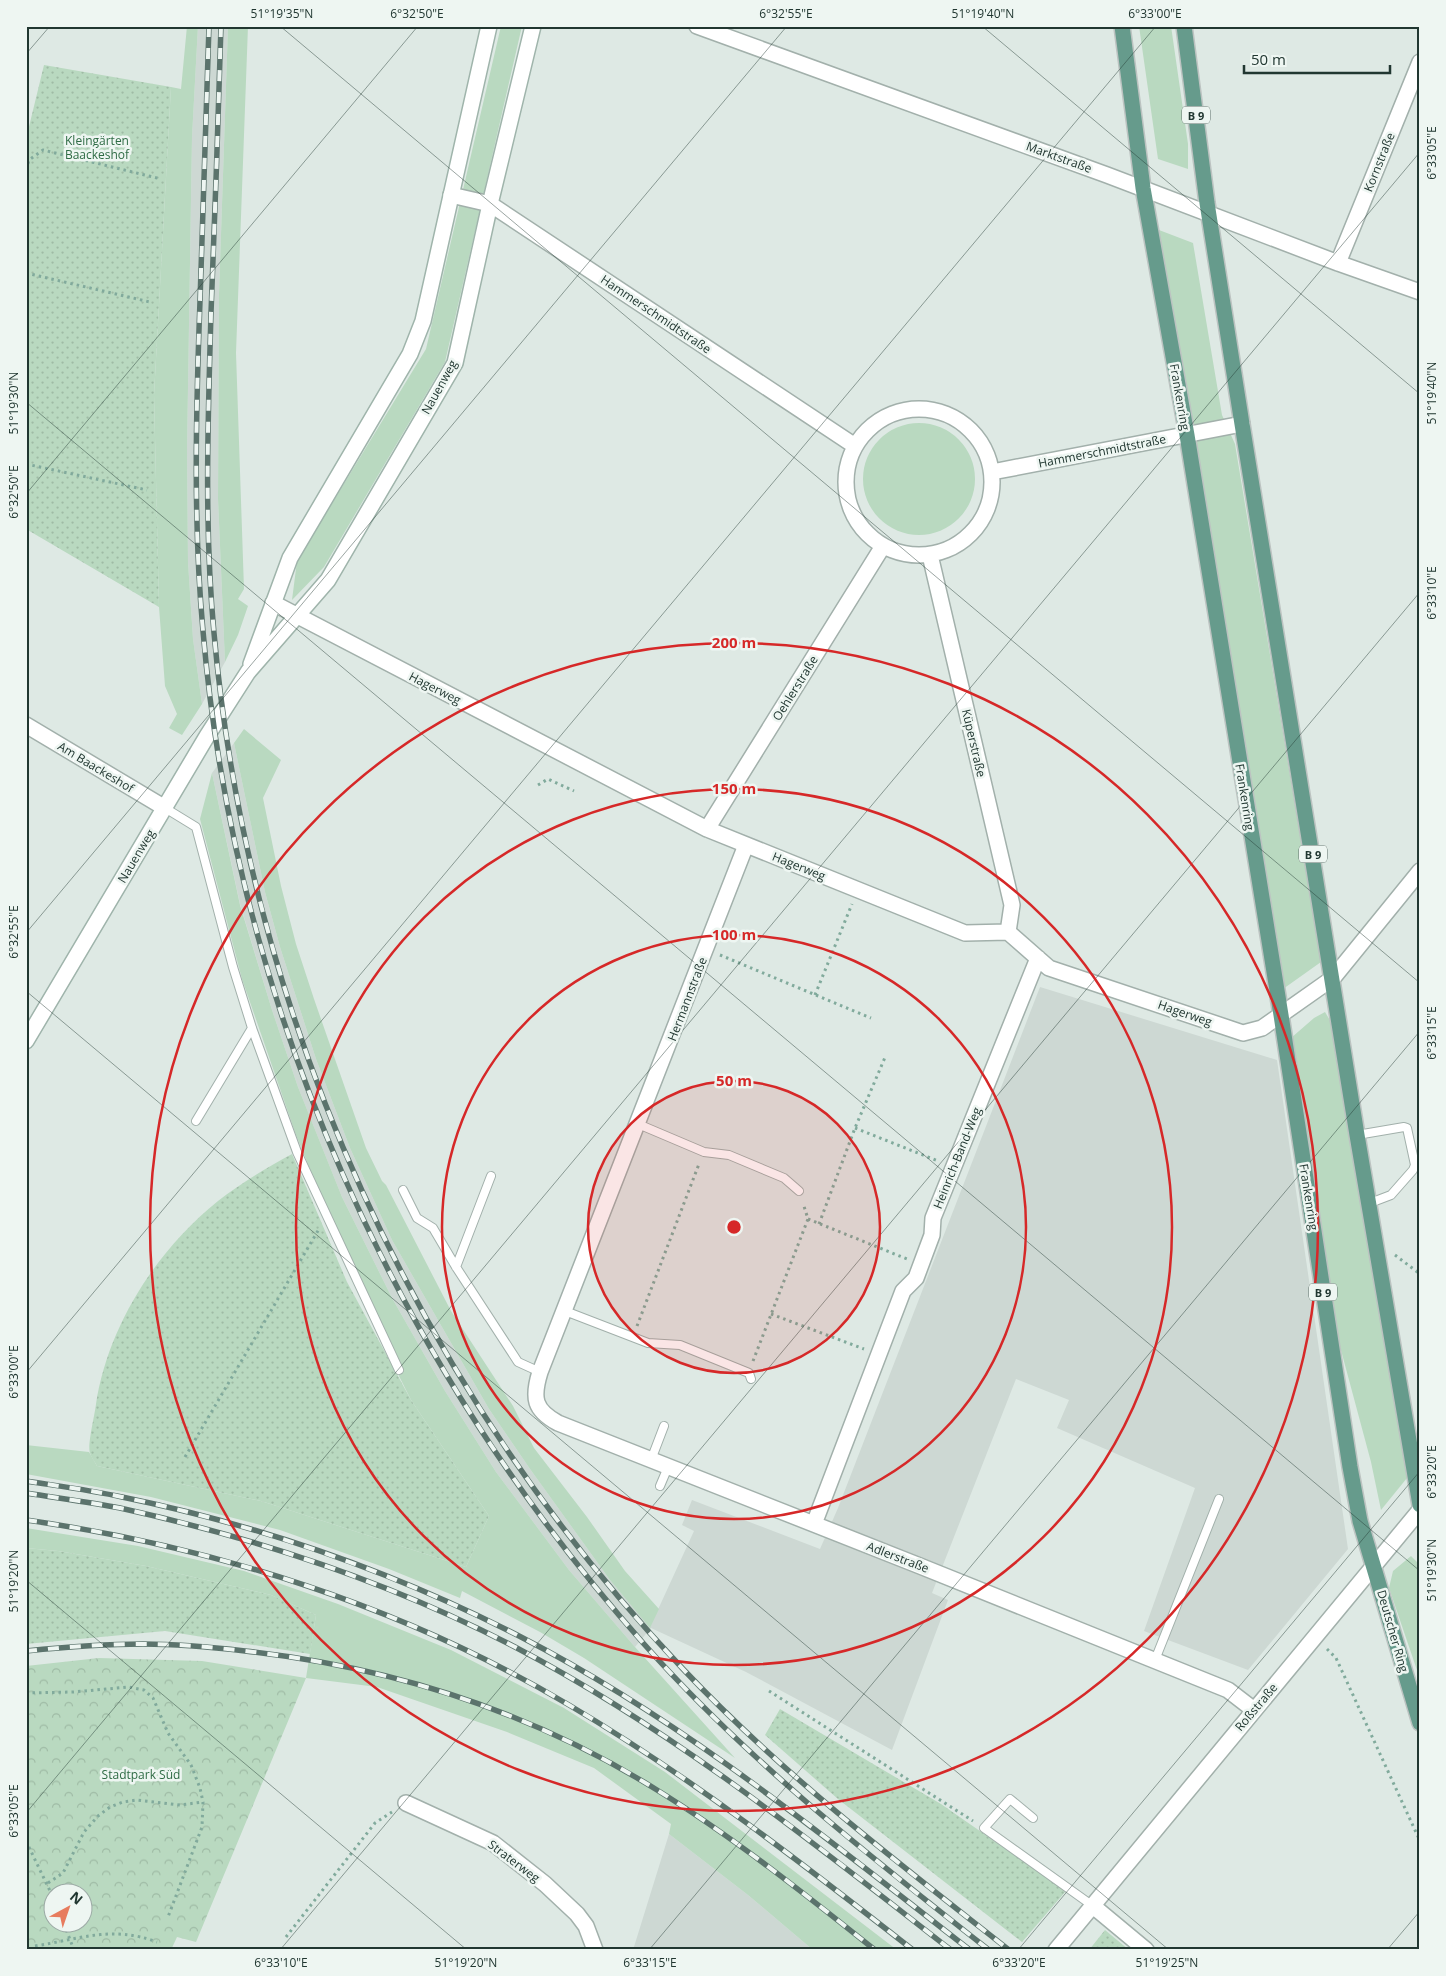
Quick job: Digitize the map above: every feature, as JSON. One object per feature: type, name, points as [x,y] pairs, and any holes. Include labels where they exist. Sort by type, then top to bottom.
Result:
[{"type":"main road","name":"Frankenring","points":[[1122,26],[1143,188],[1186,435],[1281,1014],[1352,1476],[1360,1520],[1374,1567]]},
{"type":"main road","name":"B 9","points":[[1184,26],[1208,212],[1357,1135],[1420,1505]]},
{"type":"main road","name":"Deutscher Ring","points":[[1374,1567],[1420,1723]]},
{"type":"street","name":"Nauenweg","points":[[248,672],[290,558],[410,354],[422,321],[489,26]]},
{"type":"street","name":"Nauenweg","points":[[26,1041],[207,736],[248,672],[328,580],[455,363],[490,204],[533,26]]},
{"type":"street","name":"Marktstraße","points":[[698,26],[1143,188],[1338,263],[1420,292]]},
{"type":"street","name":"Kornstraße","points":[[1338,263],[1420,62]]},
{"type":"street","name":"Hammerschmidtstraße","points":[[451,195],[490,204],[855,446]]},
{"type":"street","points":[[914,408],[950,415],[966,425],[978,438],[987,454],[992,472],[992,491],[987,509],[978,526],[965,540],[948,549],[930,555],[914,556],[883,546],[868,534],[856,519],[848,502],[845,483],[846,473],[855,446],[866,431],[880,420],[896,412],[914,408]]},
{"type":"street","name":"Hammerschmidtstraße","points":[[992,472],[1242,424]]},
{"type":"street","name":"Oehlerstraße","points":[[707,829],[883,546]]},
{"type":"street","name":"Küperstraße","points":[[930,555],[1012,905],[1008,932]]},
{"type":"street","name":"Hagerweg","points":[[273,603],[707,829],[965,933],[1008,932],[1049,968],[1243,1033],[1262,1028],[1333,978],[1420,871]]},
{"type":"street","name":"Am Baackeshof","points":[[26,725],[165,808]]},
{"type":"street","name":"Hermannstraße","points":[[539,1409],[535,1398],[540,1372],[746,845]]},
{"type":"street","name":"Heinrich-Band-Weg","points":[[814,1524],[903,1291],[916,1278],[922,1264],[932,1235],[933,1218],[1038,958]]},
{"type":"street","name":"Adlerstraße","points":[[539,1409],[548,1418],[558,1423],[1228,1690],[1254,1710]]},
{"type":"street","name":"Roßstraße","points":[[1056,1950],[1420,1510]]},
{"type":"street","name":"Straterweg","points":[[406,1802],[493,1843],[545,1884],[577,1914],[586,1926],[595,1950]]},
{"type":"street","points":[[1093,1906],[1146,1950]]},
{"type":"lane","points":[[165,808],[196,827],[233,967],[252,1028],[297,1152],[399,1370]]},
{"type":"lane","points":[[196,1121],[252,1028]]},
{"type":"lane","points":[[638,1124],[704,1152],[729,1155],[784,1178],[799,1191]]},
{"type":"lane","points":[[1357,1135],[1407,1128],[1415,1165],[1413,1170],[1391,1195],[1370,1203]]},
{"type":"lane","points":[[456,1268],[491,1176]]},
{"type":"lane","points":[[403,1190],[417,1218],[432,1228],[518,1362],[540,1372]]},
{"type":"lane","points":[[564,1311],[648,1343],[680,1345],[750,1376]]},
{"type":"lane","points":[[651,1460],[664,1426]]},
{"type":"lane","points":[[660,1486],[668,1467]]},
{"type":"lane","points":[[1155,1660],[1219,1499]]},
{"type":"lane","points":[[1033,1818],[1010,1799],[984,1828],[1093,1906]]},
{"type":"path","points":[[26,170],[29,160],[43,150],[161,178]]},
{"type":"path","points":[[26,273],[150,302]]},
{"type":"path","points":[[26,464],[147,490]]},
{"type":"path","points":[[538,785],[548,778],[574,791]]},
{"type":"path","points":[[814,995],[856,889]]},
{"type":"path","points":[[706,949],[871,1018]]},
{"type":"path","points":[[818,1224],[855,1128],[886,1055]]},
{"type":"path","points":[[855,1128],[954,1167]]},
{"type":"path","points":[[633,1337],[704,1152]]},
{"type":"path","points":[[750,1376],[771,1314],[808,1219],[799,1191]]},
{"type":"path","points":[[808,1219],[922,1264]]},
{"type":"path","points":[[185,1457],[320,1228],[329,1223]]},
{"type":"path","points":[[1376,1246],[1398,1257],[1420,1274]]},
{"type":"path","points":[[771,1314],[878,1355]]},
{"type":"path","points":[[1315,1637],[1336,1658],[1420,1841]]},
{"type":"path","points":[[26,1693],[73,1692],[129,1686],[144,1690],[153,1698],[168,1733],[191,1765],[203,1802],[202,1827],[168,1916]]},
{"type":"path","points":[[769,1692],[958,1809],[984,1828]]},
{"type":"path","points":[[26,1841],[48,1883],[63,1873],[84,1832],[98,1816],[110,1807],[123,1802],[137,1800],[180,1805],[203,1802]]},
{"type":"path","points":[[286,1937],[375,1823],[406,1802]]},
{"type":"path","points":[[35,1946],[71,1941],[111,1932],[138,1935],[157,1942]]},
{"type":"path","points":[[68,1934],[74,1950]]},
{"type":"shaded area","points":[[198,26],[228,26],[219,294],[218,499],[225,662],[202,704],[193,639],[188,562],[187,451],[192,137]]},
{"type":"shaded area","points":[[234,743],[265,892],[280,947],[316,1059],[350,1148],[392,1240],[489,1409],[610,1580],[650,1627],[694,1531],[682,1525],[692,1500],[820,1549],[838,1508],[1040,987],[1277,1060],[1348,1549],[1248,1670],[1144,1631],[1195,1488],[1057,1428],[1069,1400],[1016,1379],[932,1593],[948,1600],[892,1750],[746,1672],[651,1628],[635,1647],[569,1570],[496,1472],[445,1391],[392,1298],[342,1197],[298,1087],[272,1010],[240,904],[212,773]]},
{"type":"shaded area","points":[[669,1834],[748,1895],[813,1950],[633,1950]]},
{"type":"green space","points":[[187,26],[198,26],[192,137],[187,451],[188,562],[193,639],[202,704],[182,735],[169,728],[177,714],[165,686],[159,607],[154,395],[171,87],[181,89]]},
{"type":"green space","points":[[228,26],[248,26],[236,353],[244,589],[238,599],[248,606],[238,635],[225,662],[218,499],[219,294]]},
{"type":"green space","points":[[501,26],[522,26],[445,362],[324,567],[292,600],[297,561],[426,349]]},
{"type":"green space","points":[[1139,26],[1171,26],[1188,144],[1188,169],[1158,159]]},
{"type":"green space","name":"Kleingärten Baackeshof","points":[[44,65],[171,87],[154,395],[159,607],[26,529],[26,139]]},
{"type":"green space","points":[[1159,230],[1193,243],[1222,415],[1235,444],[1321,962],[1283,989]]},
{"type":"green space","points":[[919,423],[941,427],[959,439],[971,457],[975,479],[971,501],[959,519],[941,531],[919,535],[897,531],[879,519],[867,501],[863,479],[867,457],[879,439],[897,427]]},
{"type":"green space","points":[[244,729],[281,760],[263,798],[281,886],[296,944],[366,1148],[451,1311],[513,1406],[534,1448],[587,1517],[625,1571],[659,1609],[650,1628],[610,1580],[489,1409],[392,1240],[350,1148],[316,1059],[280,947],[265,892],[234,743]]},
{"type":"green space","points":[[212,773],[240,905],[298,1087],[342,1197],[392,1298],[445,1391],[496,1472],[569,1570],[735,1758],[584,1658],[540,1632],[462,1591],[460,1598],[389,1569],[280,1530],[151,1497],[26,1474],[26,1445],[89,1452],[97,1466],[261,1501],[466,1567],[489,1516],[411,1400],[398,1374],[403,1369],[330,1218],[296,1135],[242,979],[200,819]]},
{"type":"green space","points":[[1325,1012],[1331,1022],[1407,1478],[1381,1510],[1371,1462],[1338,1339],[1291,1038],[1314,1018]]},
{"type":"green space","points":[[292,1154],[347,1282],[411,1400],[489,1516],[466,1567],[261,1501],[97,1466],[91,1455],[89,1449],[90,1437],[102,1375],[111,1346],[138,1292],[174,1243],[195,1221],[236,1188]]},
{"type":"green space","points":[[26,1528],[138,1546],[244,1571],[338,1604],[451,1650],[564,1708],[665,1772],[897,1950],[813,1950],[748,1895],[669,1834],[671,1824],[594,1768],[507,1732],[377,1687],[306,1678],[316,1615],[271,1595],[146,1566],[58,1551],[26,1548]]},
{"type":"green space","points":[[26,1548],[58,1551],[146,1566],[271,1595],[316,1615],[310,1654],[165,1631],[26,1644]]},
{"type":"green space","points":[[1411,1556],[1418,1563],[1420,1569],[1420,1679],[1389,1588],[1393,1571]]},
{"type":"green space","name":"Stadtpark Süd","points":[[99,1658],[202,1661],[306,1678],[196,1942],[177,1937],[171,1950],[26,1950],[26,1666]]},
{"type":"green space","points":[[780,1709],[941,1804],[1066,1891],[1022,1942],[838,1799],[765,1735]]},
{"type":"green space","points":[[1105,1930],[1129,1950],[1089,1950]]},
{"type":"railway","points":[[209,26],[197,425],[198,549],[203,631],[221,771],[250,908],[291,1042],[342,1173],[403,1299],[475,1420],[555,1535],[644,1644],[683,1686],[766,1766],[854,1842],[989,1950]]},
{"type":"railway","points":[[221,26],[208,433],[209,553],[214,633],[233,777],[264,918],[307,1056],[362,1190],[427,1320],[503,1443],[588,1560],[683,1669],[760,1745],[841,1816],[1009,1950]]},
{"type":"railway","points":[[26,1481],[98,1492],[173,1508],[275,1537],[376,1572],[425,1592],[521,1637],[581,1670],[697,1743],[808,1824],[970,1950]]},
{"type":"railway","points":[[26,1493],[120,1508],[222,1533],[272,1548],[421,1602],[515,1647],[573,1679],[630,1714],[740,1789],[951,1950]]},
{"type":"railway","points":[[26,1520],[168,1547],[238,1565],[307,1586],[375,1611],[441,1639],[506,1670],[569,1705],[659,1761],[788,1853],[913,1950]]},
{"type":"railway","points":[[26,1651],[143,1644],[181,1645],[232,1650],[299,1658],[353,1668],[407,1681],[459,1697],[510,1716],[560,1738],[609,1762],[657,1790],[741,1847],[875,1950]]}]
